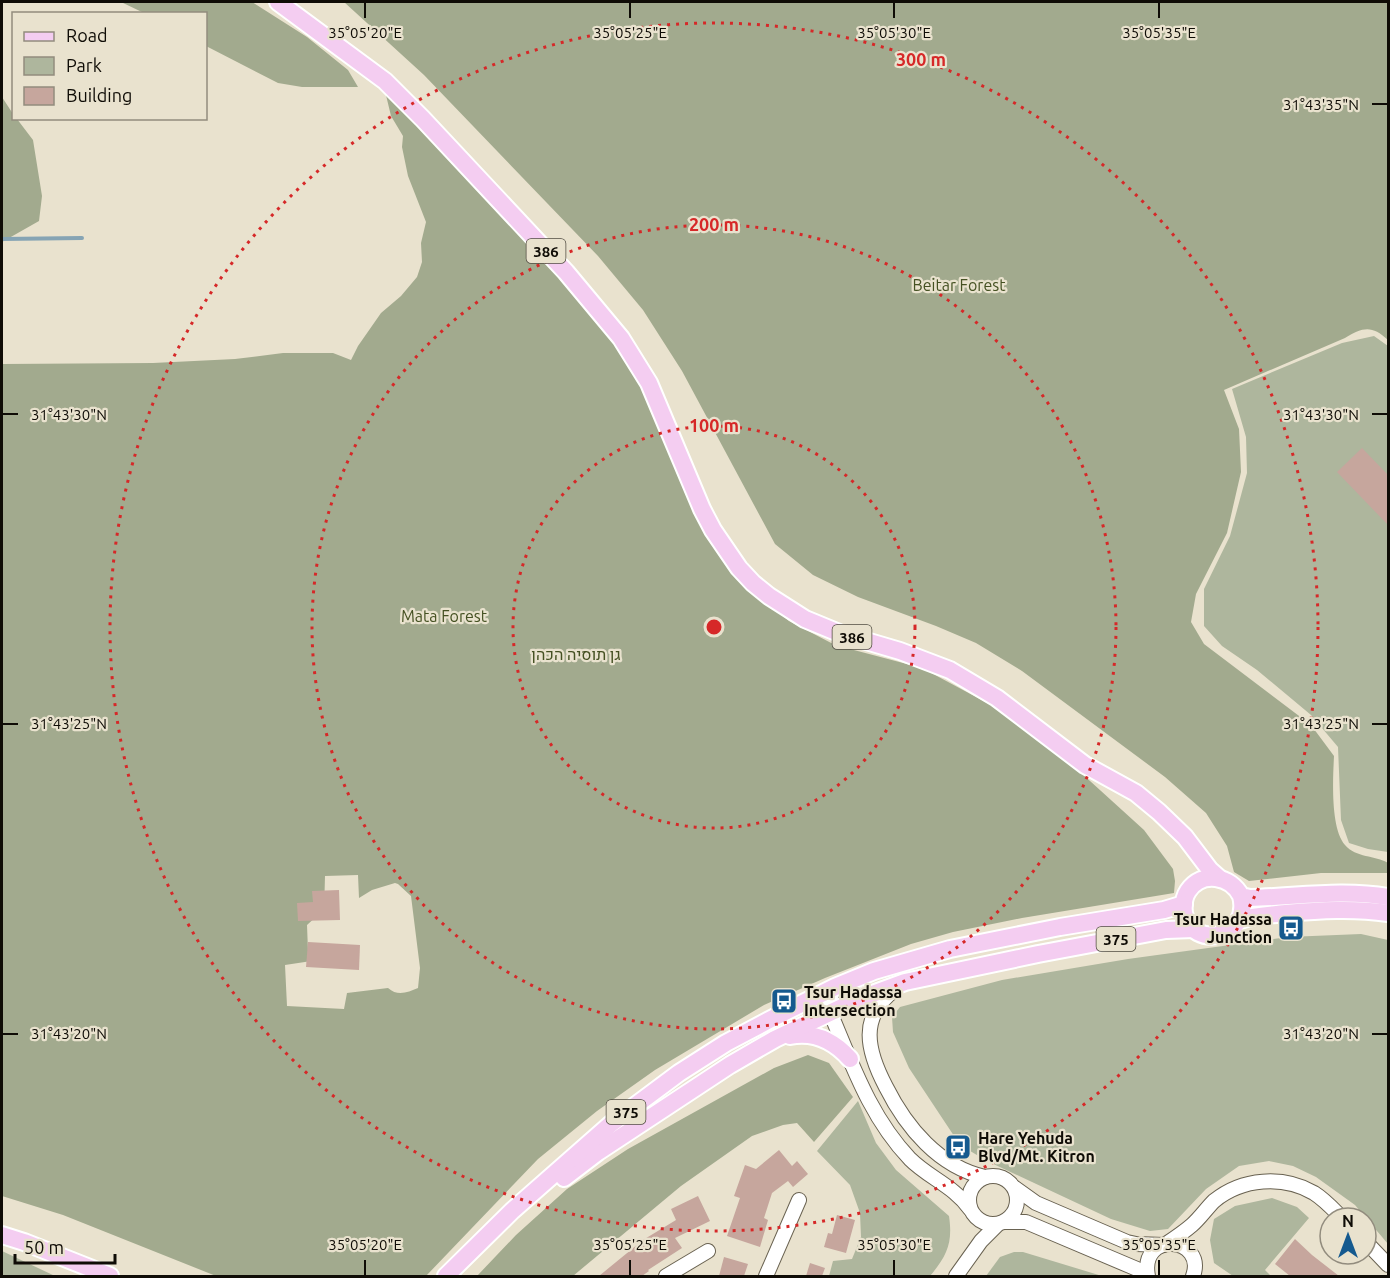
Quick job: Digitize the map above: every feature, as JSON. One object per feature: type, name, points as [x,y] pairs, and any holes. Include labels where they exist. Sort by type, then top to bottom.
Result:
[{"type":"main road","name":"386","points":[[278,2],[385,81],[566,272],[621,338],[649,383],[693,489],[713,530],[739,568],[753,583],[783,606],[805,619],[839,633],[900,651],[950,670],[997,698],[1085,765],[1136,793],[1173,824],[1219,878]]},
{"type":"main road","name":"386","points":[[1136,793],[1192,864],[1195,875],[1194,885]]},
{"type":"main road","points":[[1194,929],[1186,918],[1184,904],[1189,890],[1204,879],[1219,878],[1232,884],[1241,896],[1243,906],[1240,920]]},
{"type":"main road","points":[[1241,896],[1254,898],[1359,893],[1389,897]]},
{"type":"main road","name":"375","points":[[446,1276],[539,1186],[644,1098],[734,1039],[835,987],[874,971],[950,949],[1060,927],[1164,910],[1184,904]]},
{"type":"main road","name":"375","points":[[459,1276],[545,1193],[575,1169],[680,1096],[775,1039],[859,999],[905,982],[1166,930],[1194,929],[1208,935],[1222,935],[1230,931],[1240,920],[1260,916],[1355,909],[1389,913]]},
{"type":"main road","points":[[775,1039],[799,1034],[820,1037],[833,1043],[850,1059]]},
{"type":"main road","points":[[2,1235],[110,1276]]},
{"type":"street","points":[[905,982],[886,996],[874,1013],[870,1044],[875,1064],[903,1117],[927,1145],[961,1169],[986,1177],[1002,1178],[1036,1203],[1127,1242],[1148,1245],[1180,1245],[1204,1276]]},
{"type":"street","points":[[835,987],[829,1002],[830,1012],[850,1059],[874,1111],[896,1144],[913,1161],[961,1196],[972,1213],[988,1224],[1026,1222],[1137,1269],[1148,1276]]},
{"type":"street","points":[[969,1257],[975,1243],[976,1229],[968,1201],[969,1193],[974,1185],[986,1177]]},
{"type":"street","points":[[1148,1276],[1148,1260],[1152,1253],[1191,1226],[1215,1201],[1243,1184],[1279,1181],[1299,1186],[1314,1194],[1328,1206]]},
{"type":"street","points":[[956,1276],[969,1257],[1001,1223],[1014,1213],[1017,1205],[1015,1188]]},
{"type":"street","points":[[766,1276],[799,1200]]},
{"type":"street","points":[[1194,1266],[1194,1236],[1199,1217]]},
{"type":"street","points":[[666,1276],[708,1251]]},
{"type":"street","points":[[1378,1254],[1389,1265]]},
{"type":"green space","points":[[121,2],[252,2],[307,37],[348,70],[358,87],[302,87],[278,83],[207,47],[207,12],[142,12]]},
{"type":"green space","name":"Beitar Forest","points":[[344,2],[1388,2],[1388,340],[1372,330],[1362,330],[1224,390],[1239,429],[1241,472],[1227,533],[1196,594],[1191,622],[1204,644],[1311,725],[1334,756],[1334,802],[1340,837],[1349,849],[1388,863],[1388,873],[1321,873],[1249,881],[1234,872],[1227,846],[1206,813],[1165,777],[1022,671],[976,643],[858,597],[813,575],[775,544],[682,371],[643,310],[598,256],[424,75]]},
{"type":"green space","name":"Mata Forest","points":[[385,91],[571,286],[625,355],[654,405],[684,489],[709,536],[737,578],[789,621],[835,645],[922,668],[991,705],[1079,771],[1144,830],[1173,869],[1174,893],[953,932],[911,944],[764,1005],[655,1070],[597,1111],[538,1159],[426,1276],[216,1276],[63,1215],[2,1196],[2,364],[153,363],[235,359],[283,353],[333,353],[351,360],[381,313],[401,296],[417,277],[422,262],[421,243],[426,222],[408,176],[402,147],[403,136],[391,116]],"holes":[[[358,875],[359,898],[372,890],[395,883],[411,896],[420,968],[418,988],[403,993],[388,988],[347,993],[344,1009],[287,1006],[285,965],[318,960],[308,951],[307,925],[324,912],[325,876]]]},
{"type":"green space","points":[[2,97],[12,112],[12,120],[18,120],[33,140],[42,196],[39,221],[2,242]]},
{"type":"green space","points":[[1374,336],[1388,346],[1388,852],[1349,843],[1341,820],[1338,747],[1311,715],[1257,670],[1222,646],[1204,626],[1204,589],[1230,536],[1247,473],[1246,437],[1232,389],[1342,343]]},
{"type":"green space","points":[[1361,934],[1388,940],[1388,1244],[1378,1232],[1378,1206],[1356,1206],[1316,1177],[1293,1166],[1269,1161],[1239,1166],[1206,1189],[1168,1229],[1150,1231],[1111,1219],[987,1161],[960,1145],[909,1068],[893,1032],[892,1017],[900,1007],[1002,980],[1128,959],[1288,937]]},
{"type":"green space","points":[[808,1055],[829,1063],[853,1097],[814,1142],[797,1123],[783,1125],[752,1136],[681,1186],[573,1276],[477,1276],[516,1235],[567,1189],[628,1149],[774,1068]]},
{"type":"green space","points":[[858,1101],[876,1143],[896,1170],[949,1216],[950,1234],[947,1249],[941,1262],[930,1276],[829,1276],[833,1261],[852,1259],[861,1237],[860,1213],[850,1185],[817,1151]]},
{"type":"green space","points":[[1272,1198],[1297,1207],[1309,1218],[1265,1270],[1271,1276],[1233,1276],[1214,1263],[1210,1240],[1214,1219],[1235,1206]]},
{"type":"green space","points":[[2,1251],[55,1276],[2,1276]]},
{"type":"green space","points":[[1014,1252],[1023,1252],[1102,1276],[986,1276],[1000,1257]]},
{"type":"building","points":[[1362,448],[1389,476],[1389,526],[1337,472]]},
{"type":"building","points":[[339,890],[340,920],[298,921],[297,903],[313,902],[312,891]]},
{"type":"building","points":[[308,942],[360,945],[359,970],[306,967]]},
{"type":"building","points":[[779,1150],[792,1166],[797,1161],[808,1174],[793,1187],[788,1181],[772,1193],[764,1218],[768,1220],[760,1247],[727,1236],[740,1198],[734,1196],[745,1165],[756,1169]]},
{"type":"building","points":[[698,1196],[710,1221],[675,1238],[682,1248],[642,1276],[599,1276],[643,1240],[676,1220],[671,1209]]},
{"type":"building","points":[[837,1215],[855,1220],[846,1253],[824,1247],[828,1233],[832,1234]]},
{"type":"building","points":[[1295,1239],[1318,1260],[1318,1266],[1326,1266],[1339,1276],[1290,1276],[1275,1264]]},
{"type":"building","points":[[724,1257],[748,1264],[744,1276],[719,1276]]},
{"type":"building","points":[[810,1263],[825,1268],[822,1276],[806,1276]]},
{"type":"waterway","points":[[2,239],[82,238]]},
{"type":"place","name":"Tsur Hadassa Junction","points":[[1291,928]]},
{"type":"place","name":"Tsur Hadassa Intersection","points":[[784,1001]]},
{"type":"place","name":"Hare Yehuda Blvd/Mt. Kitron","points":[[958,1147]]},
{"type":"park label","name":"גן תוסיה הכהן","points":[[576,654]]}]
